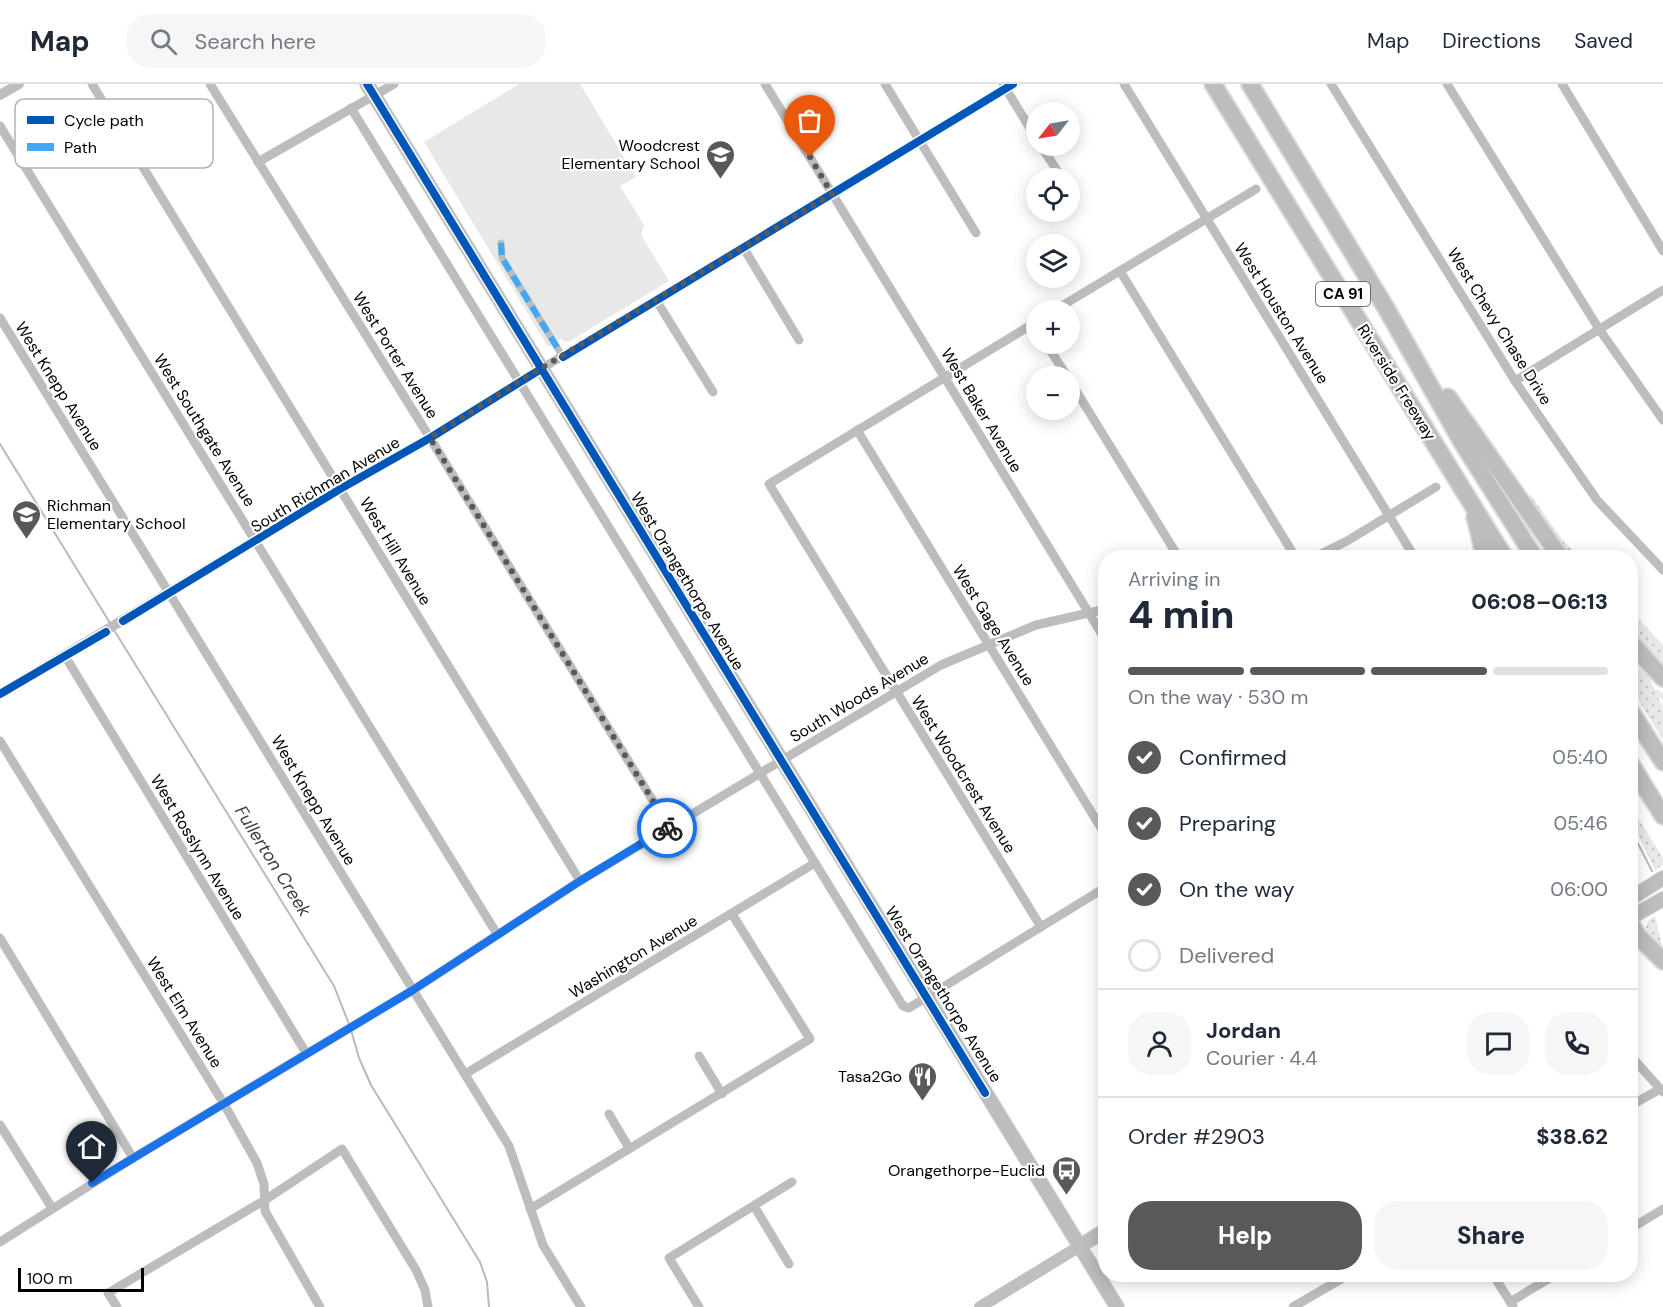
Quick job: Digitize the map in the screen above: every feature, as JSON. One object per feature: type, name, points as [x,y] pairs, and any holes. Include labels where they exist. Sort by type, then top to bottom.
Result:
[{"type":"highway","name":"Riverside Freeway","points":[[1213,84],[1500,550]]},
{"type":"highway","name":"Riverside Freeway","points":[[1250,84],[1386,308],[1464,444],[1530,550]]},
{"type":"highway","points":[[1386,308],[1555,550]]},
{"type":"highway","points":[[1473,504],[1483,550]]},
{"type":"highway","points":[[1638,651],[1663,678]]},
{"type":"highway","points":[[1638,723],[1663,762]]},
{"type":"highway","points":[[1638,776],[1663,816]]},
{"type":"highway","points":[[1638,936],[1663,961]]},
{"type":"main road","name":"West Orangethorpe Avenue","points":[[370,90],[1098,1276]]},
{"type":"main road","points":[[1638,894],[1663,878]]},
{"type":"main road","points":[[1638,915],[1663,899]]},
{"type":"main road","points":[[980,1307],[1098,1235]]},
{"type":"main road","name":"West Orangethorpe Avenue","points":[[1102,1282],[1117,1307]]},
{"type":"street","points":[[0,95],[19,84]]},
{"type":"street","name":"West Hill Avenue","points":[[92,84],[101,99]]},
{"type":"street","name":"West Porter Avenue","points":[[210,84],[669,827]]},
{"type":"street","points":[[258,162],[351,108],[370,90],[394,84]]},
{"type":"street","name":"West Baker Avenue","points":[[765,84],[1098,628]]},
{"type":"street","points":[[885,84],[976,233]]},
{"type":"street","name":"West Houston Avenue","points":[[1125,84],[1410,550]]},
{"type":"street","name":"West Chevy Chase Drive","points":[[1331,84],[1515,381],[1598,500],[1663,570]]},
{"type":"street","points":[[1448,84],[1599,329],[1660,410],[1663,420]]},
{"type":"street","points":[[1562,84],[1663,251]]},
{"type":"street","points":[[1008,86],[1026,119]]},
{"type":"street","name":"South Richman Avenue","points":[[0,694],[340,489],[430,438],[520,381],[1008,86]]},
{"type":"street","points":[[351,108],[903,1006],[909,1008],[1098,892]]},
{"type":"street","name":"West Southgate Avenue","points":[[0,126],[15,150]]},
{"type":"street","name":"West Southgate Avenue","points":[[26,168],[497,934]]},
{"type":"street","name":"West Hill Avenue","points":[[143,168],[580,881]]},
{"type":"street","points":[[1072,300],[1256,189]]},
{"type":"street","points":[[501,243],[502,258],[562,357]]},
{"type":"street","points":[[743,248],[799,339]]},
{"type":"street","points":[[1120,271],[1291,550]]},
{"type":"street","points":[[1515,381],[1663,290]]},
{"type":"street","points":[[656,300],[713,392]]},
{"type":"street","name":"West Knepp Avenue","points":[[0,318],[509,1146],[543,1245],[580,1307]]},
{"type":"street","points":[[857,430],[1026,330]]},
{"type":"street","points":[[1080,397],[1174,550]]},
{"type":"street","name":"West Woodcrest Avenue","points":[[857,430],[769,484],[1041,927]]},
{"type":"street","name":"West Gage Avenue","points":[[857,430],[1098,823]]},
{"type":"street","points":[[1330,550],[1436,488]]},
{"type":"street","name":"South Woods Avenue","points":[[0,1242],[51,1208],[413,990],[580,881],[941,664],[1036,625],[1098,610]]},
{"type":"street","name":"West Rosslynn Avenue","points":[[65,656],[306,1053]]},
{"type":"street","name":"West Elm Avenue","points":[[0,741],[224,1104],[257,1164],[264,1184],[265,1211],[320,1307]]},
{"type":"street","name":"Washington Avenue","points":[[465,1074],[815,863]]},
{"type":"street","points":[[530,1209],[810,1039],[732,914]]},
{"type":"street","points":[[0,938],[133,1158]]},
{"type":"street","points":[[699,1056],[722,1094]]},
{"type":"street","points":[[1638,1064],[1661,1091],[1638,1102]]},
{"type":"street","points":[[609,1114],[629,1148]]},
{"type":"street","points":[[0,1125],[51,1208]]},
{"type":"street","points":[[117,1307],[108,1293],[265,1200],[342,1149],[416,1270],[425,1290],[428,1307]]},
{"type":"street","points":[[699,1307],[669,1258],[792,1182]]},
{"type":"street","points":[[754,1206],[789,1264]]},
{"type":"street","points":[[1638,1224],[1663,1209]]},
{"type":"street","points":[[1293,1307],[1336,1282]]},
{"type":"street","points":[[1497,1282],[1512,1305],[1545,1282]]},
{"type":"shaded area","points":[[519,84],[580,84],[636,177],[620,186],[644,225],[641,235],[669,281],[570,341],[565,342],[561,339],[548,347],[424,142]]},
{"type":"shaded area","points":[[1530,494],[1572,550],[1566,550],[1557,540],[1530,499]]},
{"type":"shaded area","points":[[1638,618],[1663,645],[1663,668],[1638,641]]},
{"type":"shaded area","points":[[1638,668],[1649,677],[1655,690],[1663,694],[1663,700],[1658,697],[1663,707],[1663,740],[1638,699]]},
{"type":"shaded area","points":[[1638,818],[1663,858],[1663,865],[1655,870],[1638,835]]},
{"type":"shaded area","points":[[1655,916],[1663,949],[1646,933],[1648,921]]},
{"type":"waterway","name":"Fullerton Creek","points":[[0,444],[110,623]]},
{"type":"waterway","name":"Fullerton Creek","points":[[114,630],[334,986],[349,1024]]},
{"type":"waterway","points":[[1638,844],[1652,871]]},
{"type":"waterway","name":"Fullerton Creek","points":[[351,1030],[359,1058],[371,1085],[480,1262],[487,1282],[489,1307]]},
{"type":"marked path","points":[[501,243],[502,258],[563,357]]},
{"type":"cycle path","points":[[367,84],[985,1093]]},
{"type":"cycle path","points":[[563,357],[1013,84]]},
{"type":"cycle path","points":[[123,621],[541,369]]},
{"type":"cycle path","points":[[0,694],[106,632]]},
{"type":"way so far","points":[[667,828],[669,827],[430,438],[520,381],[832,194],[810,157]]},
{"type":"place","name":"Woodcrest Elementary School","points":[[721,180]]},
{"type":"place","name":"Richman Elementary School","points":[[26,540]]},
{"type":"place","name":"Tasa2Go","points":[[923,1102]]},
{"type":"place","name":"Orangethorpe-Euclid","points":[[1066,1196]]},
{"type":"route","points":[[92,1183],[413,990],[580,881],[667,828]]}]
